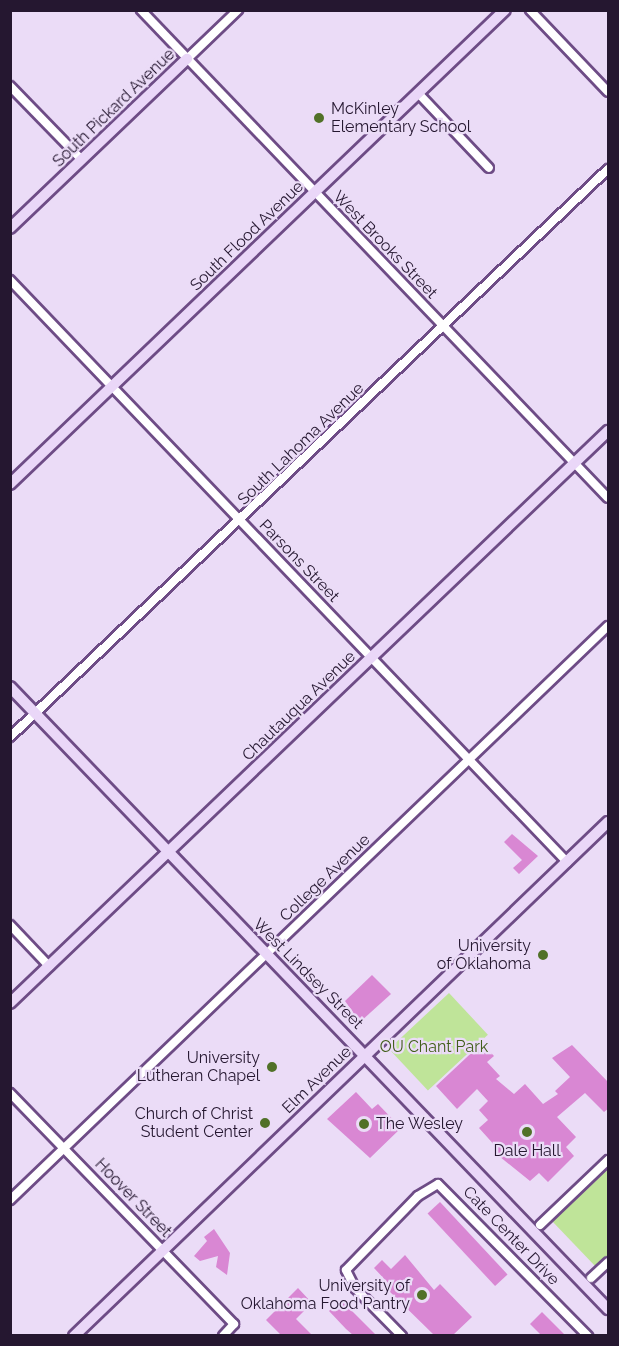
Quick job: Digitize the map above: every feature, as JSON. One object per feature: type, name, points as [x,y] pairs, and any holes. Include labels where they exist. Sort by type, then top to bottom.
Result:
[{"type":"street","name":"West Brooks Street","points":[[141,10],[609,498]]},
{"type":"street","name":"South Pickard Avenue","points":[[10,228],[238,10]]},
{"type":"street","name":"South Flood Avenue","points":[[10,484],[505,10]]},
{"type":"street","points":[[530,10],[609,92]]},
{"type":"street","points":[[10,86],[82,160]]},
{"type":"street","points":[[418,93],[489,168]]},
{"type":"street","name":"South Lahoma Avenue","points":[[10,737],[609,169]]},
{"type":"street","name":"Parsons Street","points":[[10,280],[470,758],[567,862]]},
{"type":"street","name":"Chautauqua Avenue","points":[[10,1003],[609,430]]},
{"type":"street","name":"College Avenue","points":[[10,1200],[609,626]]},
{"type":"street","name":"West Lindsey Street","points":[[10,687],[265,954],[367,1053],[609,1309]]},
{"type":"street","name":"Elm Avenue","points":[[74,1335],[609,822]]},
{"type":"street","points":[[10,925],[49,966]]},
{"type":"street","name":"Hoover Street","points":[[10,1093],[234,1324],[223,1335]]},
{"type":"street","points":[[540,1225],[609,1160]]},
{"type":"street","name":"Cate Center Drive","points":[[402,1335],[355,1288],[346,1270],[418,1196],[438,1184],[588,1335]]},
{"type":"street","points":[[591,1278],[609,1262]]},
{"type":"green space","name":"OU Chant Park","points":[[449,993],[488,1035],[428,1091],[389,1049]]},
{"type":"green space","points":[[608,1166],[608,1255],[596,1267],[551,1220]]},
{"type":"building","points":[[512,834],[538,856],[519,874],[513,868],[522,860],[504,842]]},
{"type":"building","points":[[372,975],[391,994],[360,1022],[345,1001]]},
{"type":"building","points":[[482,1043],[494,1056],[487,1062],[500,1076],[496,1079],[514,1094],[525,1084],[543,1104],[558,1094],[555,1091],[570,1077],[552,1058],[572,1045],[609,1083],[609,1108],[604,1112],[585,1093],[557,1117],[576,1137],[566,1147],[574,1156],[548,1182],[539,1173],[530,1181],[494,1152],[497,1148],[479,1128],[488,1120],[479,1110],[488,1101],[477,1089],[457,1109],[436,1086]]},
{"type":"building","name":"The Wesley","points":[[356,1092],[372,1109],[378,1104],[401,1128],[370,1158],[327,1119]]},
{"type":"building","points":[[440,1202],[508,1274],[495,1286],[428,1214]]},
{"type":"building","points":[[214,1229],[230,1253],[227,1275],[216,1267],[218,1256],[200,1261],[194,1256],[207,1241],[204,1237]]},
{"type":"building","name":"University of Oklahoma Food Pantry","points":[[405,1255],[434,1290],[440,1284],[472,1317],[453,1335],[434,1335],[387,1289],[390,1285],[374,1268],[382,1260],[391,1269]]},
{"type":"building","points":[[298,1288],[312,1303],[296,1319],[312,1335],[281,1335],[266,1320]]},
{"type":"building","points":[[341,1300],[376,1335],[353,1335],[346,1329],[329,1311]]},
{"type":"building","points":[[542,1312],[565,1335],[541,1335],[530,1324]]},
{"type":"place","name":"McKinley Elementary School","points":[[319,118]]},
{"type":"place","name":"University of Oklahoma","points":[[543,955]]},
{"type":"place","name":"University Lutheran Chapel","points":[[272,1067]]},
{"type":"place","name":"Church of Christ Student Center","points":[[265,1123]]},
{"type":"place","name":"The Wesley","points":[[364,1124]]},
{"type":"place","name":"Dale Hall","points":[[527,1132]]},
{"type":"place","name":"University of Oklahoma Food Pantry","points":[[422,1295]]}]
